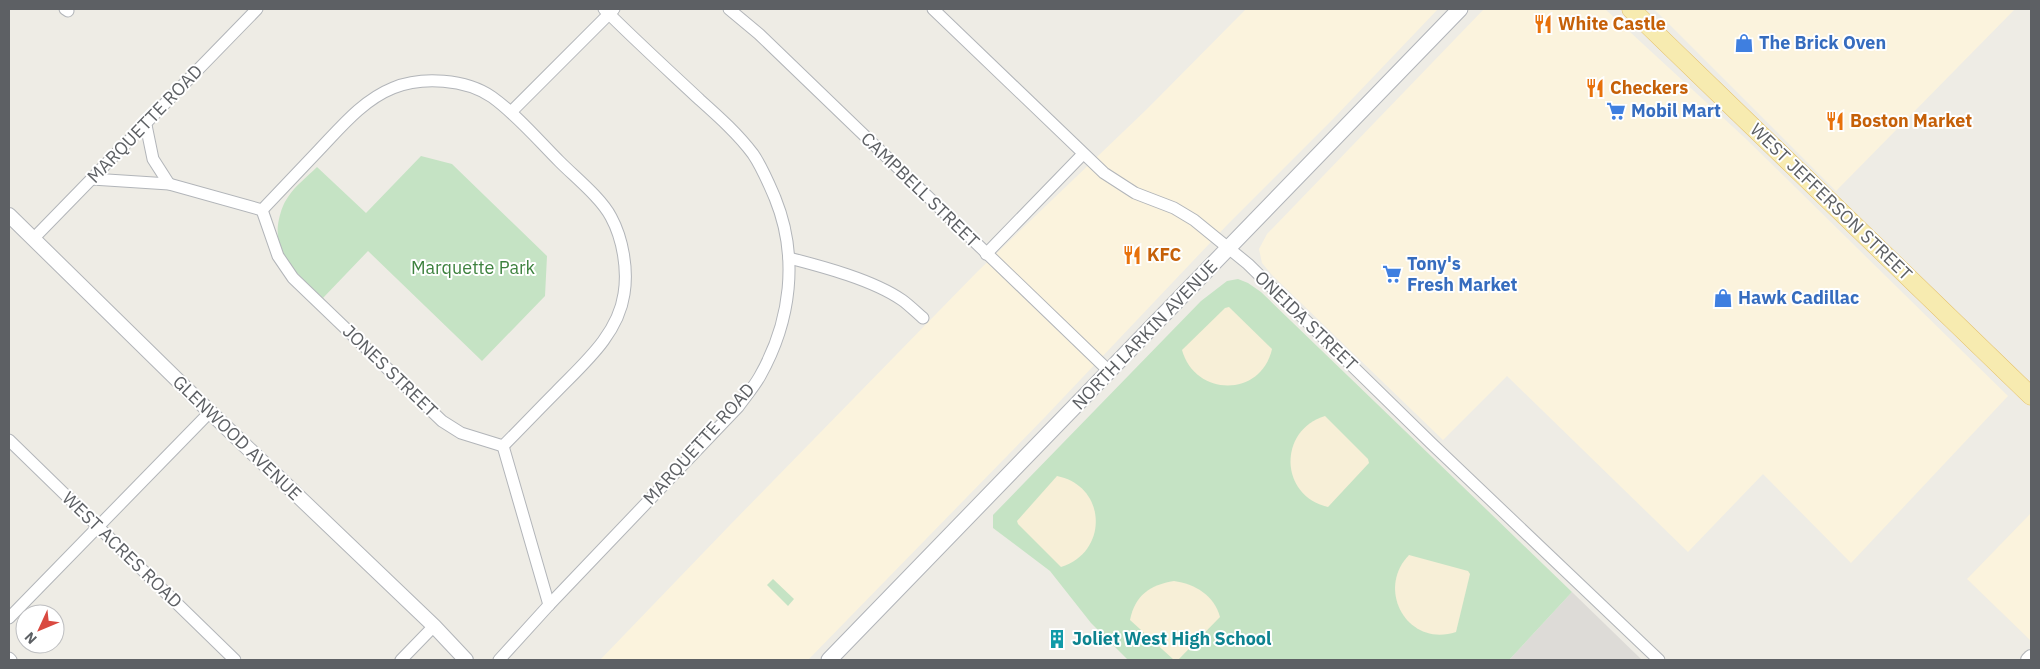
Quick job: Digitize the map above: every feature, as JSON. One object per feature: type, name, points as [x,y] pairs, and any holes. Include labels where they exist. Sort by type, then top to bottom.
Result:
[{"type":"main road","name":"NORTH LARKIN AVENUE","points":[[830,660],[1460,9]]},
{"type":"main road","name":"WEST JEFFERSON STREET","points":[[1631,9],[2031,396]]},
{"type":"street","name":"CAMPBELL STREET","points":[[729,9],[759,34],[1110,372]]},
{"type":"street","name":"ONEIDA STREET","points":[[933,9],[1083,154],[1134,193],[1184,214],[1251,267],[1438,450],[1659,660]]},
{"type":"street","name":"MARQUETTE ROAD","points":[[33,238],[146,125],[252,10]]},
{"type":"street","points":[[510,112],[609,10]]},
{"type":"street","name":"MARQUETTE ROAD","points":[[499,660],[738,407],[759,378],[773,350],[785,314],[790,282],[789,258],[782,216],[770,185],[754,156],[731,129],[609,10]]},
{"type":"street","points":[[92,179],[169,184],[262,210],[351,116],[372,99],[394,88],[418,82],[442,81],[464,86],[490,96],[510,112],[593,194],[611,216],[619,238],[625,269],[624,295],[615,322],[597,350],[503,446],[549,605]]},
{"type":"street","points":[[146,125],[152,159],[169,184]]},
{"type":"street","points":[[986,254],[1083,154]]},
{"type":"street","name":"JONES STREET","points":[[262,210],[278,256],[300,284],[442,421],[461,434],[503,446]]},
{"type":"street","name":"GLENWOOD AVENUE","points":[[9,215],[210,412],[434,626],[466,660]]},
{"type":"street","points":[[789,258],[824,267],[881,288],[901,300],[923,318]]},
{"type":"street","points":[[9,618],[210,412]]},
{"type":"street","name":"WEST ACRES ROAD","points":[[9,440],[235,660]]},
{"type":"street","points":[[401,660],[434,626]]},
{"type":"street","points":[[2028,660],[2031,657]]},
{"type":"shaded area","points":[[1246,9],[1438,9],[808,660],[600,660],[978,271],[1147,109]]},
{"type":"shaded area","points":[[1484,9],[1605,9],[1745,138],[2008,396],[1851,563],[1763,474],[1688,552],[1507,376],[1443,440],[1272,275],[1262,263],[1259,249],[1267,234]]},
{"type":"shaded area","points":[[1654,9],[2015,9],[1836,191]]},
{"type":"shaded area","points":[[2031,513],[2031,641],[1967,579]]},
{"type":"shaded area","points":[[1572,592],[1642,660],[1509,660]]},
{"type":"green space","name":"Marquette Park","points":[[421,156],[452,164],[547,256],[545,296],[482,361],[368,251],[323,298],[289,263],[279,243],[279,219],[285,202],[294,189],[317,167],[366,213]]},
{"type":"green space","points":[[1238,279],[1261,292],[1572,592],[1509,660],[1128,660],[1091,623],[1050,571],[993,528],[993,515],[1201,301],[1227,281]]},
{"type":"green space","points":[[773,579],[794,599],[788,606],[767,585]]},
{"type":"sand","points":[[1229,307],[1272,349],[1266,365],[1255,376],[1242,383],[1228,386],[1213,383],[1200,377],[1189,365],[1182,350],[1225,308]]},
{"type":"sand","points":[[1325,416],[1368,459],[1369,463],[1328,507],[1312,501],[1300,490],[1293,477],[1290,463],[1292,448],[1299,435],[1310,423]]},
{"type":"sand","points":[[1057,476],[1073,482],[1085,492],[1093,505],[1096,520],[1094,534],[1088,548],[1077,559],[1061,567],[1017,521]]},
{"type":"sand","points":[[1409,555],[1468,571],[1470,574],[1456,632],[1439,635],[1424,632],[1411,624],[1402,613],[1396,599],[1395,584],[1399,569]]},
{"type":"sand","points":[[1174,581],[1189,585],[1203,592],[1213,603],[1220,617],[1178,660],[1174,660],[1130,620],[1132,611],[1145,593],[1158,585]]},
{"type":"place","name":"White Castle","points":[[1543,24]]},
{"type":"place","name":"The Brick Oven","points":[[1744,43]]},
{"type":"place","name":"Checkers","points":[[1595,88]]},
{"type":"place","name":"Mobil Mart","points":[[1616,111]]},
{"type":"place","name":"Boston Market","points":[[1835,121]]},
{"type":"place","name":"KFC","points":[[1132,255]]},
{"type":"place","name":"Tony's Fresh Market","points":[[1392,274]]},
{"type":"place","name":"Hawk Cadillac","points":[[1723,298]]},
{"type":"place","name":"Joliet West High School","points":[[1057,639]]}]
